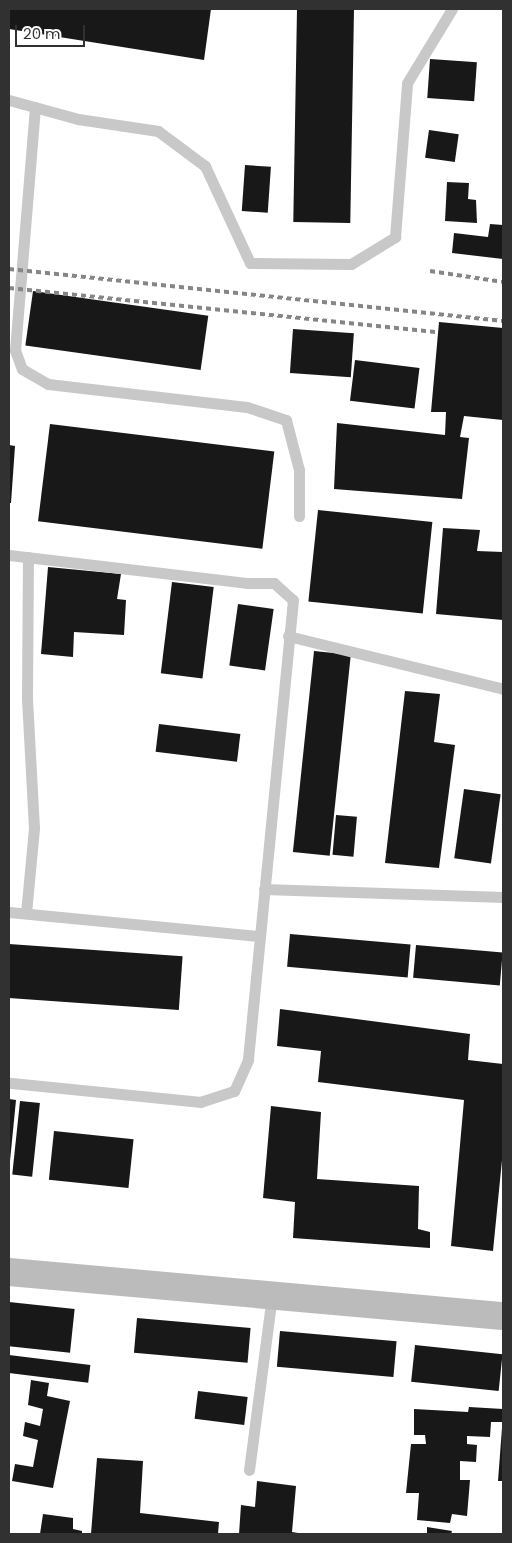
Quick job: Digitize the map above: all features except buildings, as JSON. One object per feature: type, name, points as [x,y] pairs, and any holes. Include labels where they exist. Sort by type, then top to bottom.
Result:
[{"type":"street","points":[[9,1272],[503,1316]]},
{"type":"lane","points":[[9,100],[78,119],[158,131],[205,166],[250,263],[351,264],[395,237],[407,83],[452,9]]},
{"type":"lane","points":[[35,107],[15,350],[22,369],[48,384],[247,407],[286,420],[298,470],[299,516]]},
{"type":"lane","points":[[9,555],[248,583],[274,582],[293,600],[248,1060],[234,1091],[201,1102],[9,1083]]},
{"type":"lane","points":[[26,913],[34,828],[27,697],[28,557]]},
{"type":"lane","points":[[288,636],[503,689]]},
{"type":"lane","points":[[264,889],[503,897]]},
{"type":"lane","points":[[9,912],[260,936]]},
{"type":"lane","points":[[249,1470],[272,1295]]},
{"type":"railway","points":[[9,269],[503,321]]},
{"type":"railway","points":[[430,271],[503,282]]},
{"type":"railway","points":[[9,288],[438,332]]}]
